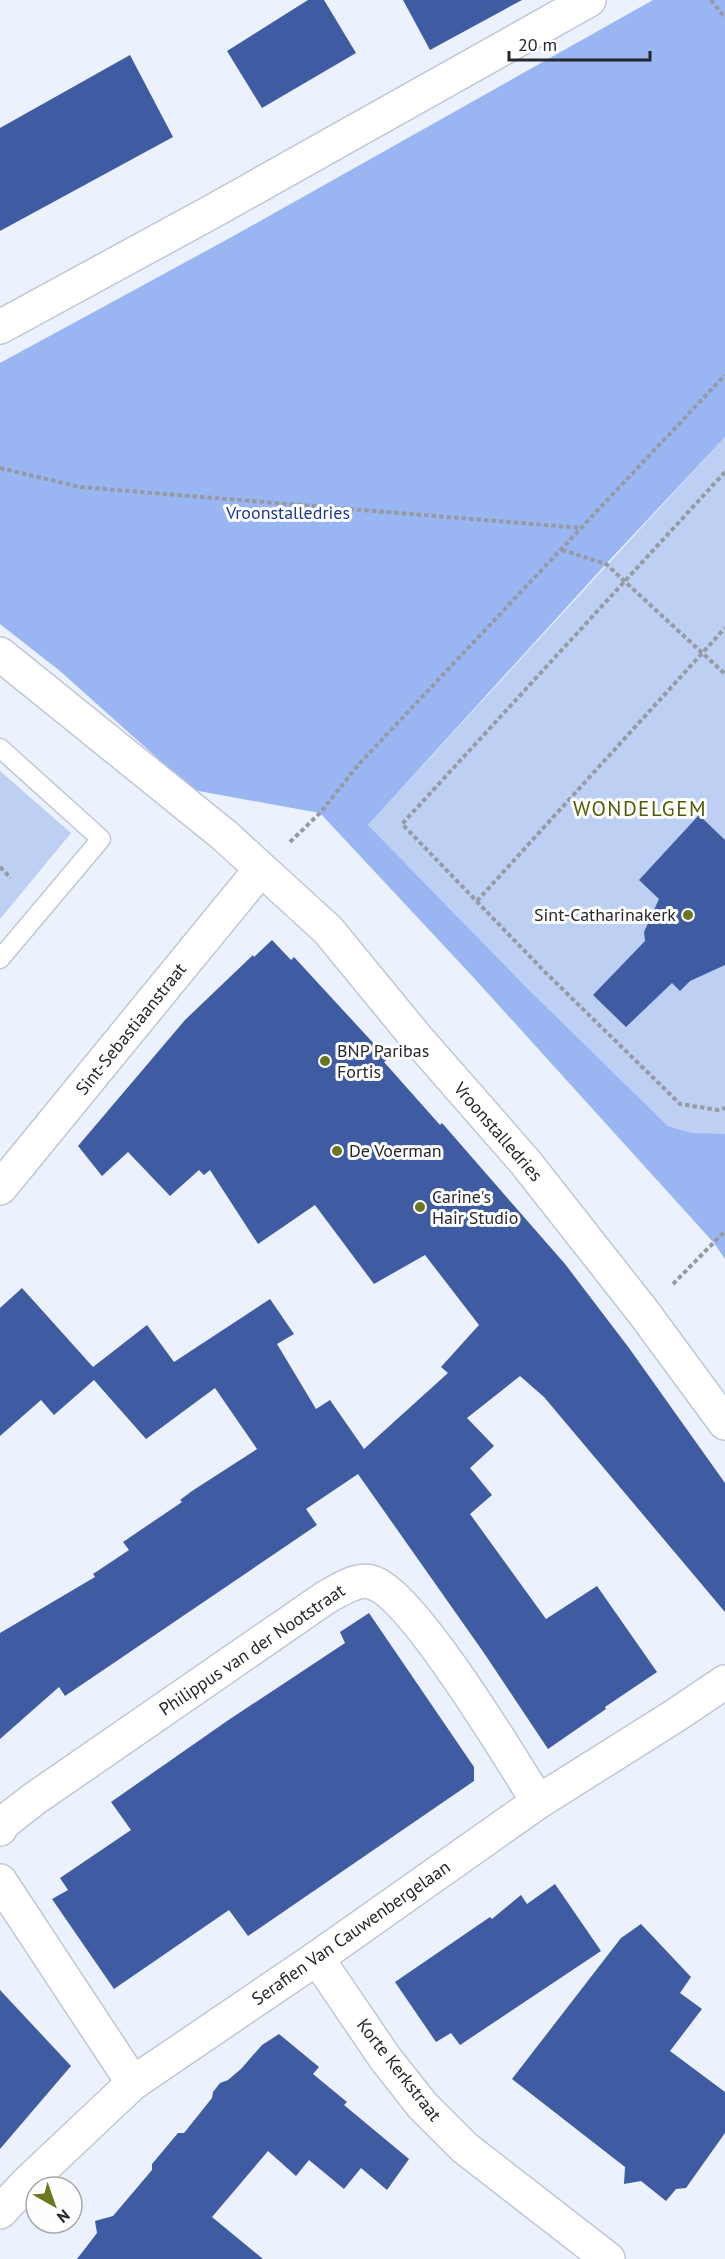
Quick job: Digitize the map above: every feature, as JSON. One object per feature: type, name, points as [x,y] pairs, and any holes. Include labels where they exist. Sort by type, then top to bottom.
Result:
[{"type":"street","points":[[0,327],[213,211],[589,0]]},
{"type":"street","name":"Vroonstalledries","points":[[0,654],[224,835],[328,930],[415,1036],[526,1163],[645,1313],[725,1423]]},
{"type":"street","name":"Sint-Sebastiaanstraat","points":[[0,1188],[261,869]]},
{"type":"street","name":"Philippus van der Nootstraat","points":[[0,1829],[2,1824],[34,1799],[325,1598],[349,1585],[370,1581],[389,1591],[407,1609],[474,1701],[538,1802]]},
{"type":"street","name":"Serafien Van Cauwenbergelaan","points":[[0,2212],[27,2183],[133,2083],[317,1958],[538,1802],[725,1682]]},
{"type":"street","points":[[0,1881],[133,2083]]},
{"type":"street","name":"Korte Kerkstraat","points":[[317,1958],[385,2058],[422,2105],[465,2148],[608,2259]]},
{"type":"lane","points":[[0,748],[101,839],[0,959]]},
{"type":"path","points":[[711,0],[725,18]]},
{"type":"path","points":[[261,869],[320,813],[359,764],[725,375]]},
{"type":"path","points":[[0,468],[80,487],[582,528]]},
{"type":"path","points":[[725,472],[402,824],[544,971],[680,1104],[718,1110],[725,1108]]},
{"type":"path","points":[[562,550],[606,564],[725,674]]},
{"type":"path","points":[[477,901],[725,628]]},
{"type":"path","points":[[0,867],[11,878]]},
{"type":"path","points":[[645,1313],[725,1231]]},
{"type":"shaded area","points":[[725,437],[725,1134],[721,1136],[692,1133],[668,1126],[527,988],[368,825]]},
{"type":"shaded area","points":[[0,771],[71,833],[0,919]]},
{"type":"green space","name":"Vroonstalledries","points":[[653,0],[725,0],[725,437],[368,825],[527,988],[668,1126],[692,1133],[725,1134],[725,1259],[714,1243],[474,978],[320,813],[193,790],[60,671],[0,624],[0,363],[228,239]]},
{"type":"building","points":[[308,0],[324,0],[356,53],[262,108],[227,51]]},
{"type":"building","points":[[403,0],[522,0],[430,50]]},
{"type":"building","points":[[130,55],[173,137],[0,231],[0,128]]},
{"type":"building","name":"Sint-Catharinakerk","points":[[699,815],[725,840],[725,965],[690,981],[680,991],[672,983],[626,1027],[593,995],[645,941],[644,932],[659,899],[639,880]]},
{"type":"building","points":[[272,940],[291,960],[294,957],[388,1059],[384,1062],[440,1125],[442,1123],[565,1264],[629,1348],[725,1483],[725,1612],[544,1397],[520,1376],[467,1418],[494,1446],[470,1468],[492,1495],[470,1514],[546,1619],[597,1586],[657,1672],[548,1749],[484,1653],[358,1474],[306,1509],[317,1525],[65,1696],[59,1687],[0,1739],[0,1633],[95,1577],[93,1574],[129,1550],[123,1542],[182,1502],[180,1500],[192,1491],[257,1449],[215,1388],[146,1439],[94,1380],[54,1415],[41,1400],[0,1436],[0,1308],[22,1288],[93,1367],[147,1325],[174,1362],[270,1299],[294,1334],[277,1344],[316,1409],[330,1400],[364,1449],[448,1373],[441,1367],[479,1325],[425,1255],[374,1284],[315,1205],[258,1244],[210,1170],[204,1175],[199,1170],[170,1196],[128,1152],[102,1176],[78,1146],[185,1020],[253,955],[254,957]]},
{"type":"building","points":[[369,1613],[474,1767],[474,1781],[248,1936],[229,1910],[114,1989],[52,1899],[68,1890],[60,1878],[131,1830],[111,1802],[227,1721],[345,1643],[340,1632]]},
{"type":"building","points":[[555,1884],[601,1951],[460,2045],[451,2033],[436,2042],[395,1982],[490,1917],[492,1919],[521,1895],[527,1904]]},
{"type":"building","points":[[641,1924],[691,1977],[680,1993],[702,2009],[670,2051],[725,2092],[725,2133],[686,2188],[676,2189],[666,2201],[641,2181],[624,2184],[625,2167],[512,2079],[621,1938]]},
{"type":"building","points":[[0,1990],[71,2066],[0,2149]]},
{"type":"building","points":[[279,2034],[319,2067],[313,2074],[347,2102],[344,2105],[409,2159],[387,2190],[361,2168],[344,2189],[309,2160],[296,2176],[268,2151],[212,2217],[263,2259],[77,2259],[97,2233],[95,2221],[113,2216],[152,2170],[152,2164],[178,2133],[184,2133],[212,2098],[213,2092],[220,2083],[228,2080],[262,2045]]},
{"type":"place","name":"Sint-Catharinakerk","points":[[688,915]]},
{"type":"place","name":"BNP Paribas Fortis","points":[[325,1061]]},
{"type":"place","name":"De Voerman","points":[[337,1151]]},
{"type":"place","name":"Carine's Hair Studio","points":[[420,1207]]},
{"type":"district","name":"WONDELGEM","points":[[640,809]]}]
